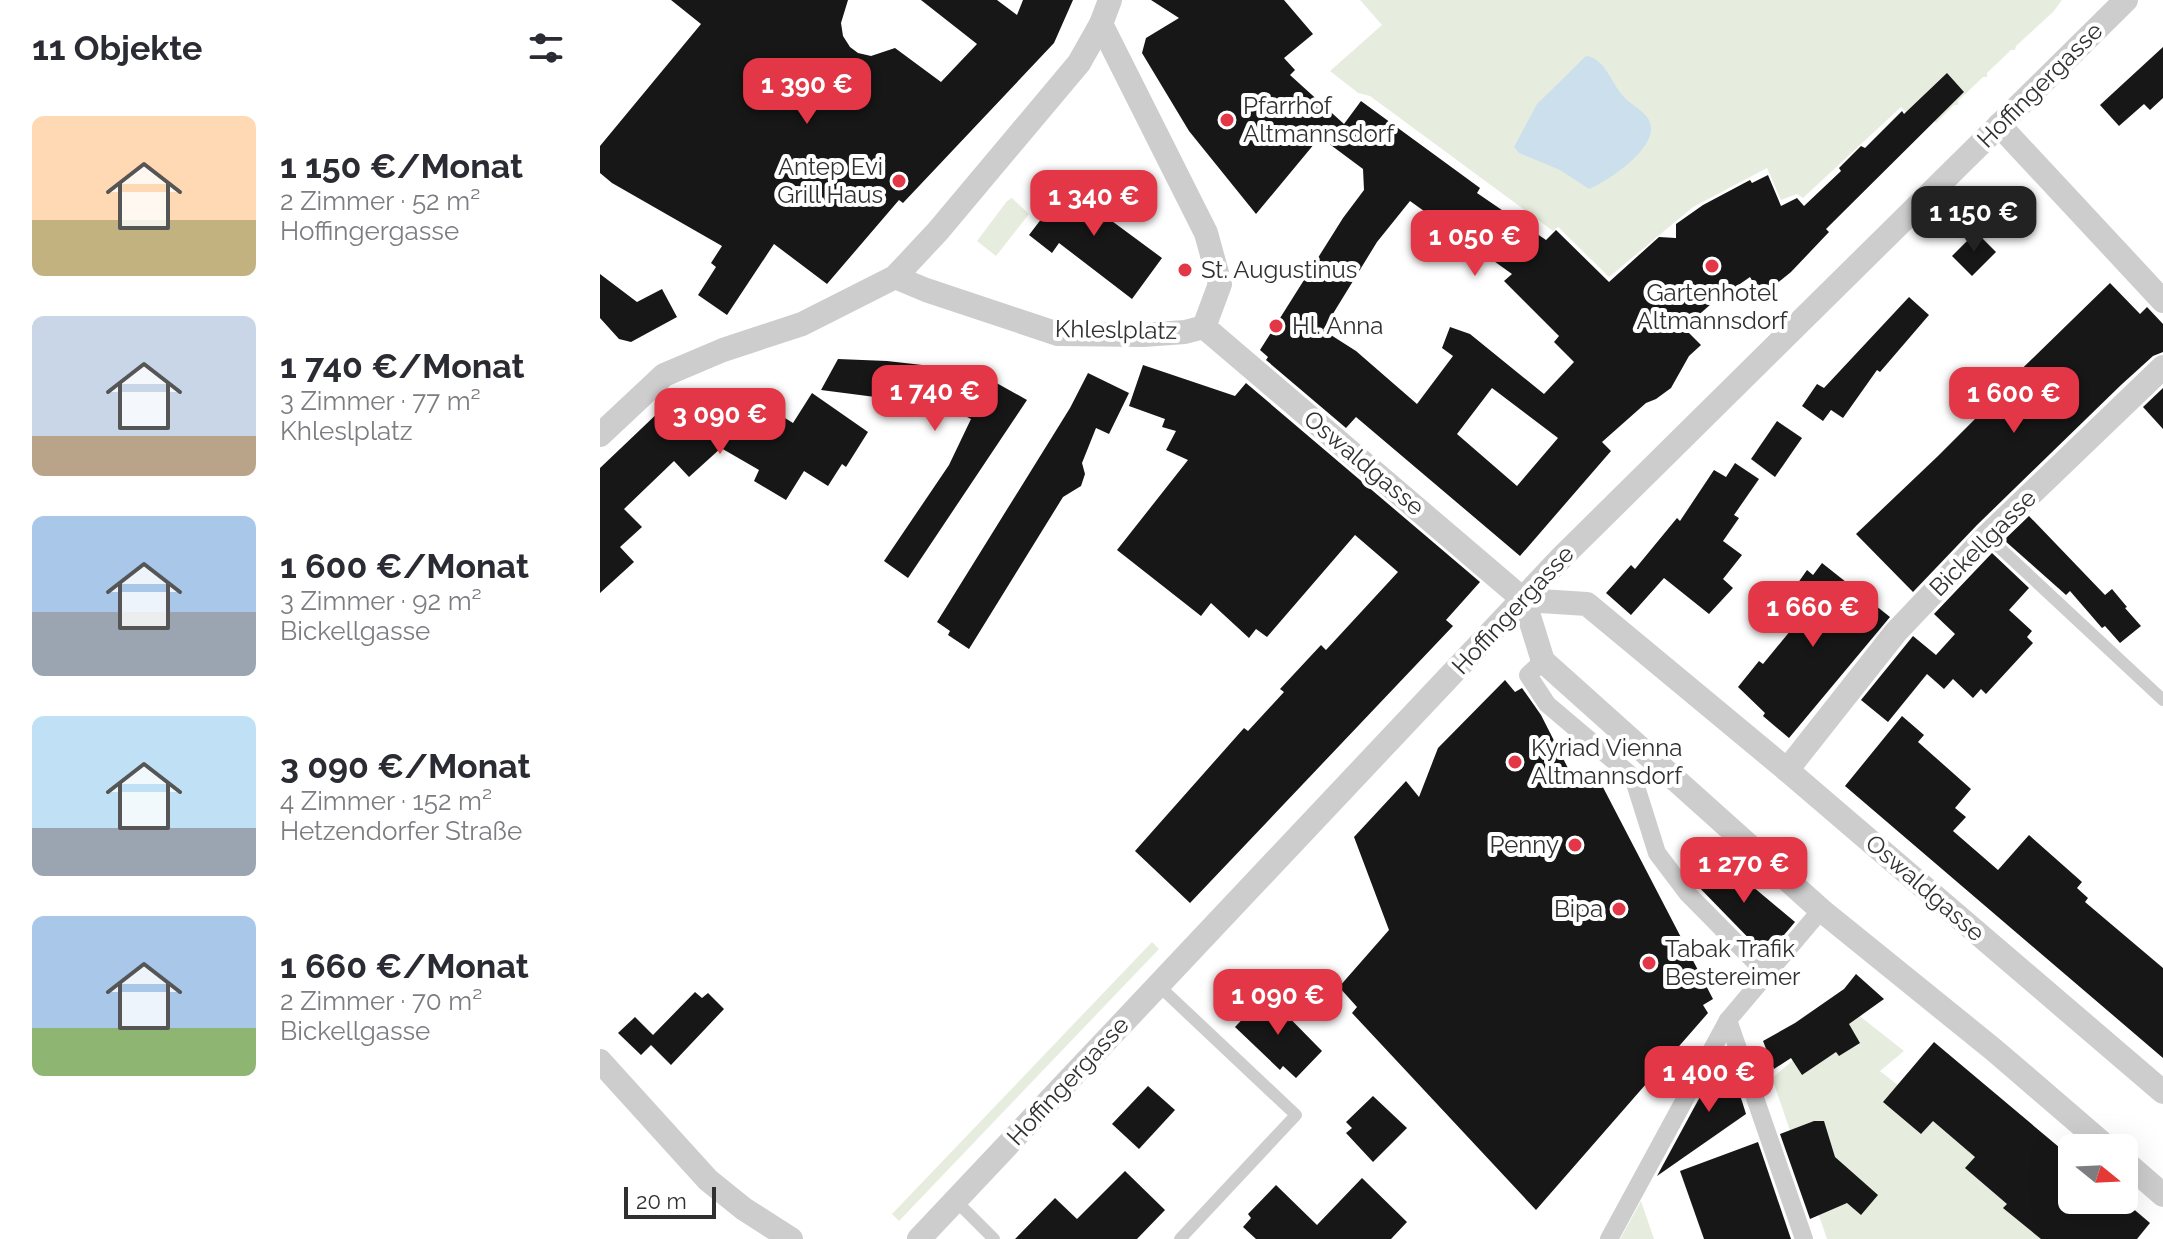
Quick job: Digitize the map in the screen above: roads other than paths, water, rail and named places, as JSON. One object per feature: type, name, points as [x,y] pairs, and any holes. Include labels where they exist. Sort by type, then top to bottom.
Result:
[{"type":"street","points":[[600,435],[664,375],[723,350],[802,324],[895,277],[938,231],[1079,63],[1101,24],[1110,0]]},
{"type":"street","name":"Hoffingergasse","points":[[919,1239],[1562,557],[2126,0]]},
{"type":"street","name":"Khleslplatz","points":[[895,277],[1058,334],[1143,335],[1185,332],[1204,327],[1220,284],[1206,233],[1101,24]]},
{"type":"street","points":[[1999,125],[2163,301]]},
{"type":"street","name":"Oswaldgasse","points":[[1204,327],[1524,600],[1587,604],[1787,770],[2163,1092]]},
{"type":"street","name":"Bickellgasse","points":[[1787,770],[1896,632],[1987,536],[2163,367]]},
{"type":"street","points":[[1524,600],[1543,661],[1821,910],[1994,1050],[2092,1134]]},
{"type":"street","points":[[1543,661],[1528,675],[1547,704],[1633,777],[1657,853],[1688,894],[1766,973]]},
{"type":"street","points":[[1609,1239],[1728,1020],[1821,910]]},
{"type":"street","points":[[1728,1020],[1804,1239]]},
{"type":"street","points":[[600,1061],[708,1180],[744,1209],[791,1239]]},
{"type":"street","points":[[2138,1173],[2163,1195]]},
{"type":"lane","points":[[1987,536],[2163,700]]},
{"type":"lane","points":[[1159,986],[1296,1115],[1180,1239]]},
{"type":"lane","points":[[955,1200],[994,1239]]},
{"type":"water","points":[[1586,56],[1602,65],[1622,95],[1647,117],[1651,127],[1649,138],[1633,160],[1589,189],[1560,170],[1519,153],[1514,147],[1537,104]]},
{"type":"place","name":"Pfarrhof Altmannsdorf","points":[[1227,120]]},
{"type":"place","name":"Antep Evi Grill Haus","points":[[899,181]]},
{"type":"place","name":"Gartenhotel Altmannsdorf","points":[[1712,266]]},
{"type":"place","name":"St. Augustinus","points":[[1185,270]]},
{"type":"place","name":"Hl. Anna","points":[[1276,326]]},
{"type":"place","name":"Kyriad Vienna Altmannsdorf","points":[[1515,762]]},
{"type":"place","name":"Penny","points":[[1575,845]]},
{"type":"place","name":"Bipa","points":[[1619,909]]},
{"type":"place","name":"Tabak Trafik Bestereimer","points":[[1649,963]]}]
